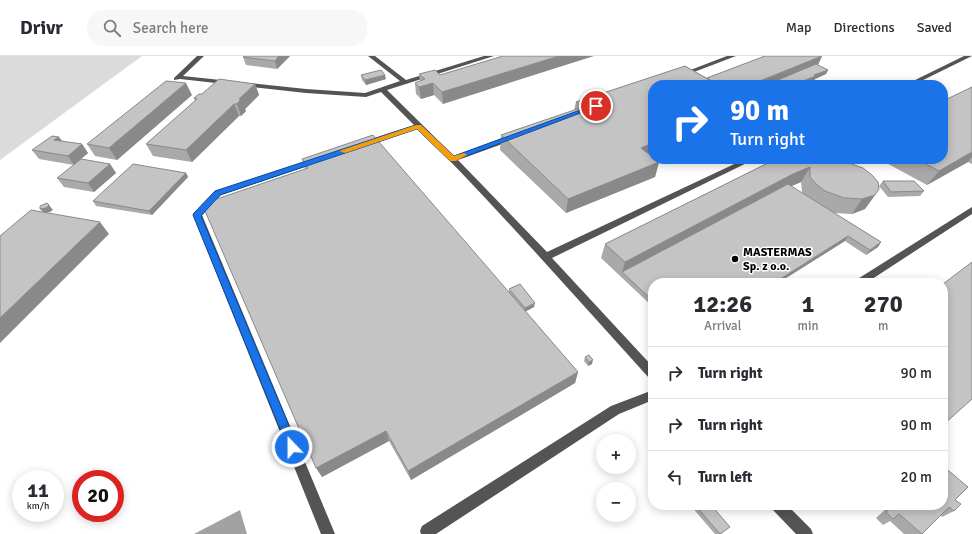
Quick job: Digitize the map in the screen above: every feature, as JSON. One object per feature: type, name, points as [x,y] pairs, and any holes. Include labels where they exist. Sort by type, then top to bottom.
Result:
[{"type":"lane","points":[[172,82],[201,56]]},
{"type":"lane","points":[[371,56],[405,82]]},
{"type":"lane","points":[[178,77],[306,91],[366,95],[491,56]]},
{"type":"lane","points":[[667,80],[733,56]]},
{"type":"lane","points":[[919,80],[969,56]]},
{"type":"lane","points":[[382,89],[453,159],[546,257],[648,369]]},
{"type":"lane","points":[[359,146],[418,126]]},
{"type":"lane","points":[[453,159],[520,134]]},
{"type":"lane","points":[[328,534],[197,215],[218,193],[329,156]]},
{"type":"lane","points":[[546,257],[741,164]]},
{"type":"lane","points":[[868,278],[972,210]]},
{"type":"lane","points":[[426,533],[615,410],[648,397]]},
{"type":"lane","points":[[783,510],[806,534]]},
{"type":"shaded area","points":[[0,56],[142,56],[0,160]]},
{"type":"shaded area","points":[[240,510],[247,534],[194,534]]},
{"type":"building","points":[[279,56],[275,61],[243,57]]},
{"type":"building","points":[[503,56],[559,56],[442,92],[433,83],[419,87],[415,83],[425,79],[419,74],[435,70],[440,75]]},
{"type":"building","points":[[765,56],[822,56],[762,80],[710,80],[707,78]]},
{"type":"building","points":[[816,64],[828,70],[806,80],[778,80]]},
{"type":"building","points":[[685,66],[709,80],[648,80],[648,145],[641,148],[648,153],[648,164],[654,164],[568,199],[501,135],[583,107],[576,102]]},
{"type":"building","points":[[381,70],[385,75],[365,80],[361,75]]},
{"type":"building","points":[[219,79],[255,84],[239,99],[241,99],[237,104],[234,104],[186,150],[146,144],[197,99],[194,98],[199,94],[202,94]]},
{"type":"building","points":[[166,81],[186,83],[109,148],[87,144]]},
{"type":"building","points":[[972,87],[972,152],[939,171],[926,164],[948,164],[948,99]]},
{"type":"building","points":[[373,135],[578,372],[408,471],[386,431],[316,468],[202,204],[308,168],[302,159]]},
{"type":"building","points":[[52,136],[59,137],[54,140],[82,144],[68,156],[32,150]]},
{"type":"building","points":[[81,159],[110,164],[88,183],[57,178]]},
{"type":"building","points":[[133,164],[186,173],[149,211],[93,201]]},
{"type":"building","points":[[766,164],[852,164],[863,168],[878,182],[879,189],[875,195],[862,199],[844,198],[825,191],[816,184],[810,177],[810,167],[793,174],[625,262],[605,244]]},
{"type":"building","points":[[883,181],[914,181],[924,191],[891,192]]},
{"type":"building","name":"MASTERMAS Sp. z o.o.","points":[[788,184],[881,242],[870,250],[848,236],[782,278],[648,278],[648,296],[622,272]]},
{"type":"building","points":[[47,203],[49,205],[46,208],[40,209],[40,206]]},
{"type":"building","points":[[31,210],[100,222],[0,318],[0,236]]},
{"type":"building","points":[[972,262],[972,399],[948,421],[948,280]]},
{"type":"building","points":[[520,284],[535,303],[525,308],[509,289]]},
{"type":"building","points":[[589,355],[593,360],[589,362],[585,357]]},
{"type":"building","points":[[948,470],[968,487],[955,500],[961,504],[954,511],[949,507],[948,508]]},
{"type":"building","points":[[699,510],[715,510],[730,527],[720,534]]},
{"type":"building","points":[[888,510],[946,510],[922,534],[899,514],[893,519],[886,512]]},
{"type":"slow traffic","points":[[343,151],[418,126],[453,159],[464,155]]},
{"type":"place","name":"MASTERMAS Sp. z o.o.","points":[[735,259]]},
{"type":"route","points":[[292,447],[197,215],[218,193],[418,126],[453,159],[596,106]]}]
